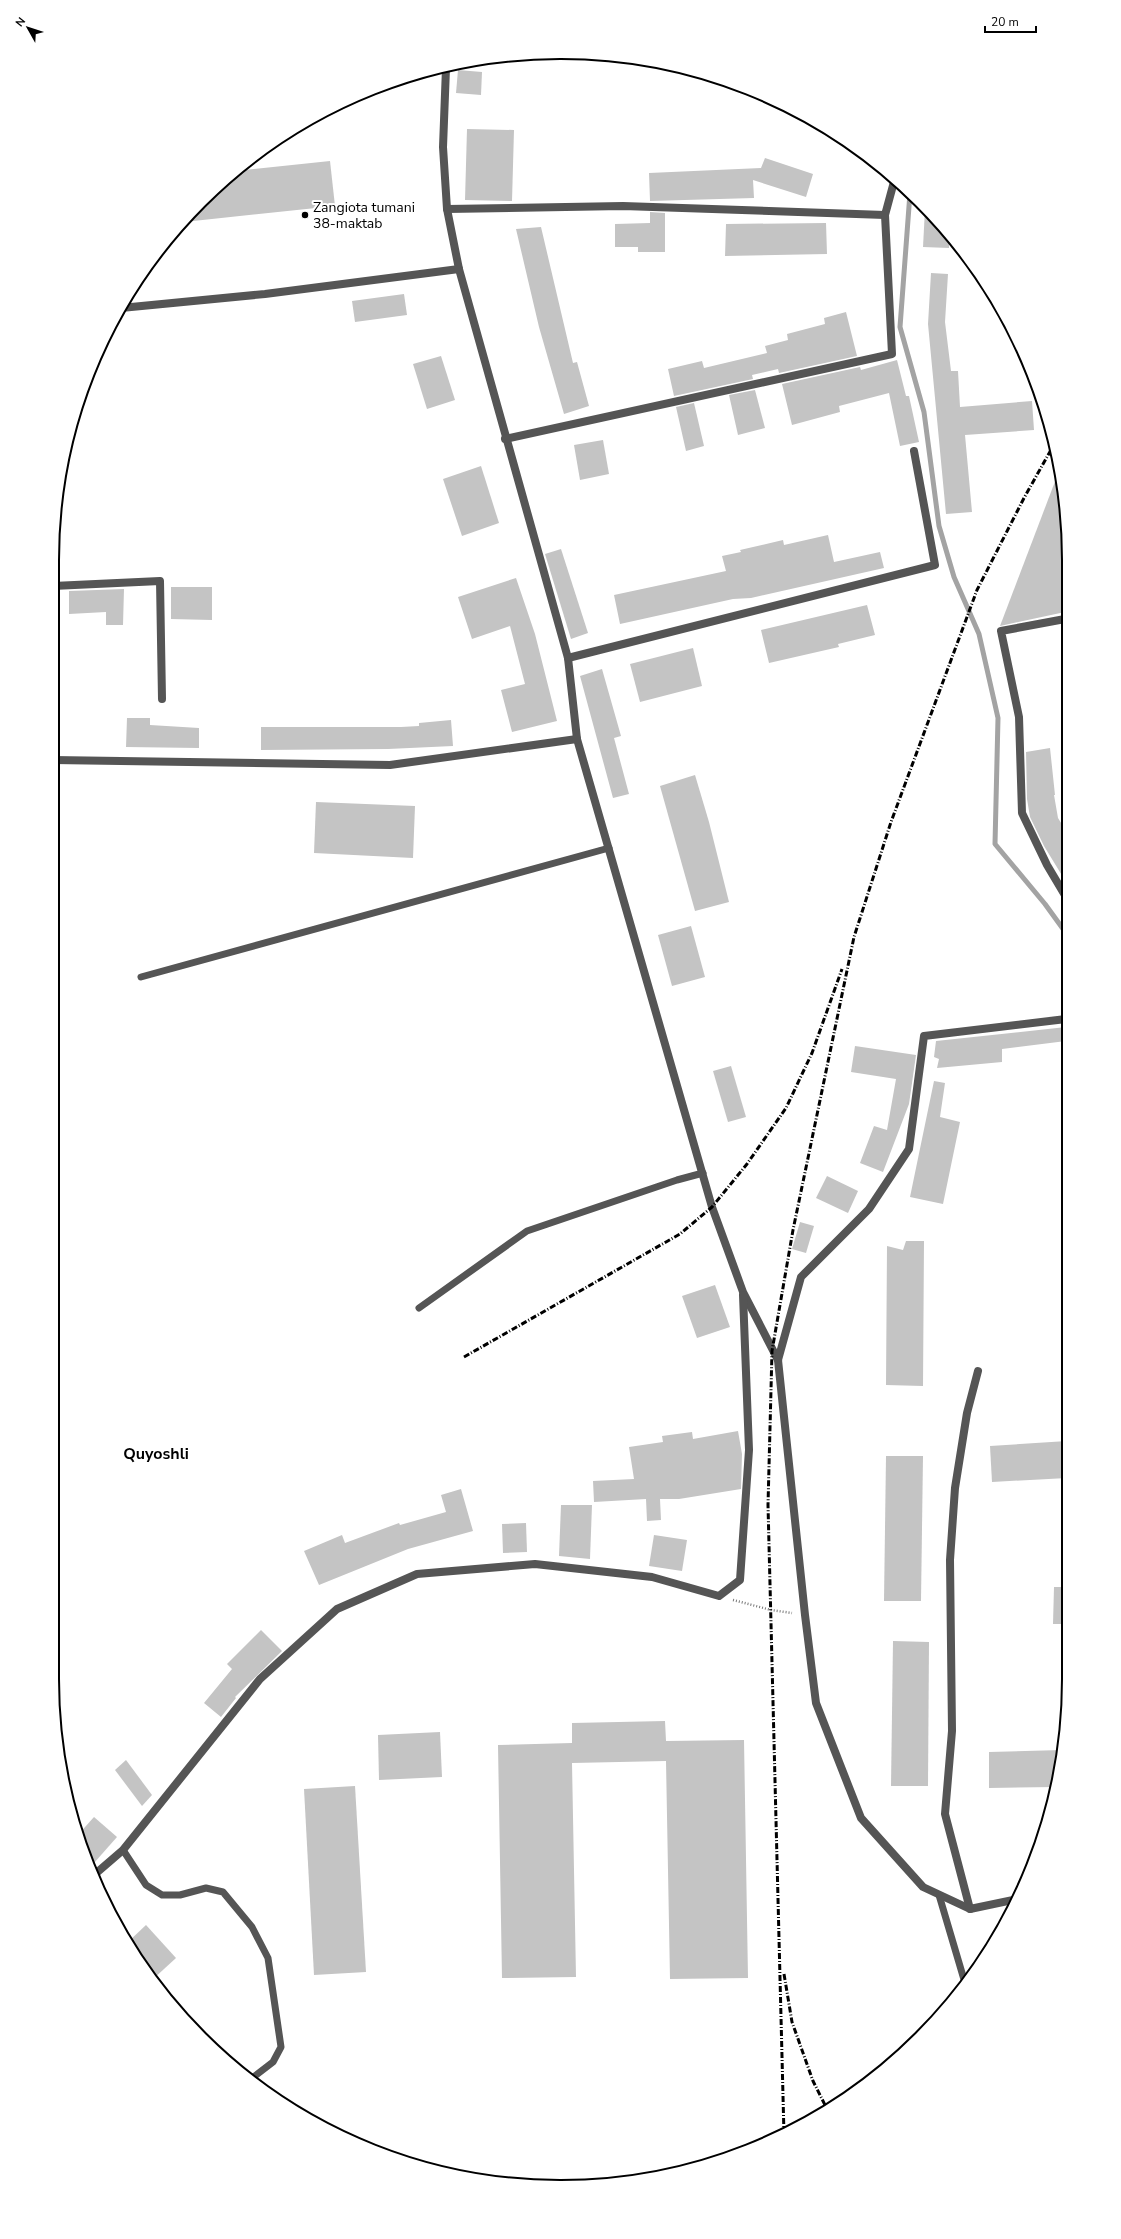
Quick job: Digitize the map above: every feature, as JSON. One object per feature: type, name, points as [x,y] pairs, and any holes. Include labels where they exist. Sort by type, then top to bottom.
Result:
[{"type":"street","points":[[446,73],[443,146],[447,209],[459,269],[505,439],[568,658],[577,739],[712,1207],[743,1292],[778,1360],[805,1615],[816,1703],[861,1818],[923,1887],[970,1909],[1010,1901]]},
{"type":"street","points":[[505,439],[892,354],[886,215],[893,185]]},
{"type":"street","points":[[447,209],[623,206],[886,215]]},
{"type":"street","points":[[128,307],[265,294],[459,269]]},
{"type":"street","points":[[568,658],[935,565],[914,451]]},
{"type":"street","points":[[59,586],[160,581],[162,700]]},
{"type":"street","points":[[1062,620],[1001,631],[1019,718],[1022,813],[1047,865],[1062,890]]},
{"type":"street","points":[[59,760],[390,765],[577,739]]},
{"type":"street","points":[[778,1360],[801,1277],[869,1209],[909,1149],[924,1036],[1062,1019]]},
{"type":"street","points":[[98,1872],[122,1850],[260,1678],[337,1609],[417,1574],[535,1564],[652,1577],[719,1596],[740,1580],[749,1450],[743,1292]]},
{"type":"street","points":[[970,1909],[945,1814],[952,1731],[949,1630],[950,1560],[955,1488],[967,1413],[978,1371]]},
{"type":"lane","points":[[141,977],[609,848]]},
{"type":"lane","points":[[419,1308],[527,1231],[677,1180],[703,1174]]},
{"type":"lane","points":[[122,1850],[146,1885],[162,1894],[180,1895],[206,1888],[223,1892],[252,1927],[268,1958],[281,2047],[273,2062],[255,2076]]},
{"type":"lane","points":[[939,1895],[963,1977]]},
{"type":"path","points":[[719,1596],[771,1610],[805,1615]]},
{"type":"building","points":[[458,70],[482,72],[481,95],[456,93]]},
{"type":"building","points":[[467,129],[514,130],[512,201],[465,200]]},
{"type":"building","points":[[765,158],[813,174],[806,197],[753,180],[754,198],[650,201],[649,173],[761,168]]},
{"type":"building","points":[[330,161],[335,206],[191,221],[230,183],[247,170]]},
{"type":"building","points":[[650,212],[665,213],[665,252],[638,252],[638,247],[615,247],[615,224],[650,223]]},
{"type":"building","points":[[925,216],[949,244],[949,248],[923,247]]},
{"type":"building","points":[[826,223],[827,254],[725,256],[726,224]]},
{"type":"building","points":[[541,227],[573,363],[577,362],[589,406],[564,414],[539,327],[516,229]]},
{"type":"building","points":[[931,273],[948,274],[945,322],[951,371],[958,371],[960,407],[1032,401],[1034,430],[965,435],[972,512],[946,514],[928,324]]},
{"type":"building","points":[[404,294],[407,315],[355,322],[352,301]]},
{"type":"building","points":[[846,312],[857,356],[779,373],[778,369],[752,375],[753,379],[674,396],[668,369],[702,361],[704,368],[767,353],[765,346],[788,340],[787,334],[825,324],[824,318]]},
{"type":"building","points":[[441,356],[455,400],[427,409],[413,364]]},
{"type":"building","points":[[897,360],[906,396],[909,396],[919,442],[900,446],[889,393],[839,406],[840,412],[792,425],[782,384],[860,367],[861,370]]},
{"type":"building","points":[[755,390],[765,428],[738,435],[729,395]]},
{"type":"building","points":[[694,403],[704,446],[686,451],[676,407]]},
{"type":"building","points":[[603,440],[609,474],[580,480],[574,445]]},
{"type":"building","points":[[481,466],[499,523],[462,536],[443,479]]},
{"type":"building","points":[[1055,481],[1061,528],[1062,613],[1000,626]]},
{"type":"building","points":[[828,535],[834,562],[880,552],[884,568],[751,598],[733,599],[620,624],[614,595],[726,571],[722,556],[741,552],[740,550],[783,540],[784,545]]},
{"type":"building","points":[[561,549],[588,633],[571,639],[545,554]]},
{"type":"building","points":[[516,578],[535,634],[557,721],[512,732],[501,690],[525,684],[510,626],[472,639],[458,597]]},
{"type":"building","points":[[171,587],[212,587],[212,620],[171,619]]},
{"type":"building","points":[[124,589],[123,625],[106,625],[106,612],[69,614],[69,591]]},
{"type":"building","points":[[867,605],[875,635],[838,644],[839,647],[769,663],[761,630]]},
{"type":"building","points":[[693,648],[702,686],[640,702],[630,664]]},
{"type":"building","points":[[602,669],[621,736],[614,738],[629,794],[613,798],[580,676]]},
{"type":"building","points":[[127,718],[150,718],[150,725],[199,728],[199,748],[126,747]]},
{"type":"building","points":[[451,720],[453,746],[388,749],[261,750],[261,727],[401,727],[419,726],[419,723]]},
{"type":"building","points":[[1050,748],[1054,795],[1058,818],[1062,824],[1062,875],[1044,846],[1030,817],[1027,799],[1026,752]]},
{"type":"building","points":[[695,775],[709,822],[729,902],[695,911],[660,786]]},
{"type":"building","points":[[316,802],[415,806],[413,858],[314,853]]},
{"type":"building","points":[[691,926],[705,977],[672,986],[658,935]]},
{"type":"building","points":[[1062,1027],[1062,1042],[1002,1049],[1002,1062],[937,1068],[939,1059],[934,1057],[936,1041]]},
{"type":"building","points":[[855,1046],[916,1055],[909,1104],[883,1172],[860,1163],[874,1126],[887,1130],[896,1079],[851,1072]]},
{"type":"building","points":[[731,1066],[746,1117],[728,1122],[713,1071]]},
{"type":"building","points":[[934,1081],[945,1083],[940,1117],[960,1122],[943,1204],[910,1197]]},
{"type":"building","points":[[827,1176],[858,1191],[848,1213],[816,1198]]},
{"type":"building","points":[[800,1222],[814,1226],[806,1253],[792,1249]]},
{"type":"building","points":[[906,1241],[924,1241],[923,1386],[886,1385],[887,1246],[903,1250]]},
{"type":"building","points":[[715,1285],[730,1327],[697,1338],[682,1296]]},
{"type":"building","points":[[738,1431],[742,1454],[741,1489],[679,1499],[660,1499],[661,1520],[647,1521],[646,1499],[594,1502],[593,1481],[634,1479],[629,1447],[663,1442],[662,1436],[692,1432],[693,1439]]},
{"type":"building","points":[[1062,1441],[1062,1478],[992,1482],[990,1446]]},
{"type":"building","points":[[886,1456],[923,1456],[921,1601],[884,1601]]},
{"type":"building","points":[[461,1489],[473,1531],[408,1549],[319,1585],[304,1551],[342,1535],[345,1543],[399,1523],[400,1525],[446,1512],[441,1495]]},
{"type":"building","points":[[561,1505],[592,1505],[590,1559],[559,1556]]},
{"type":"building","points":[[526,1523],[527,1552],[503,1553],[502,1524]]},
{"type":"building","points":[[654,1535],[687,1540],[682,1571],[649,1566]]},
{"type":"building","points":[[1054,1587],[1062,1587],[1062,1624],[1053,1624]]},
{"type":"building","points":[[261,1630],[282,1651],[235,1697],[236,1698],[221,1717],[204,1703],[232,1669],[227,1664]]},
{"type":"building","points":[[893,1641],[929,1642],[928,1786],[891,1786]]},
{"type":"building","points":[[665,1721],[666,1741],[744,1740],[748,1978],[670,1979],[666,1761],[572,1763],[576,1977],[502,1978],[498,1745],[572,1743],[572,1723]]},
{"type":"building","points":[[440,1732],[442,1777],[379,1780],[378,1735]]},
{"type":"building","points":[[1057,1750],[1050,1787],[989,1788],[989,1752]]},
{"type":"building","points":[[126,1760],[152,1795],[142,1806],[115,1770]]},
{"type":"building","points":[[355,1786],[366,1972],[314,1975],[304,1789]]},
{"type":"building","points":[[94,1817],[117,1837],[94,1863],[83,1830]]},
{"type":"building","points":[[146,1925],[176,1958],[157,1975],[132,1938]]},
{"type":"waterway","points":[[909,201],[900,327],[924,412],[939,526],[954,577],[979,634],[998,718],[995,844],[1045,904],[1062,927]]},
{"type":"railway","points":[[784,2127],[768,1505],[772,1351],[793,1230],[854,937],[891,822],[977,590],[1024,498],[1050,452]]},
{"type":"railway","points":[[464,1357],[680,1234],[712,1207],[747,1164],[786,1108],[812,1053],[842,969]]},
{"type":"railway","points":[[784,1974],[792,2022],[813,2081],[825,2104]]},
{"type":"place","name":"Zangiota tumani 38-maktab","points":[[305,215]]},
{"type":"district","name":"Quyoshli","points":[[156,1453]]}]
